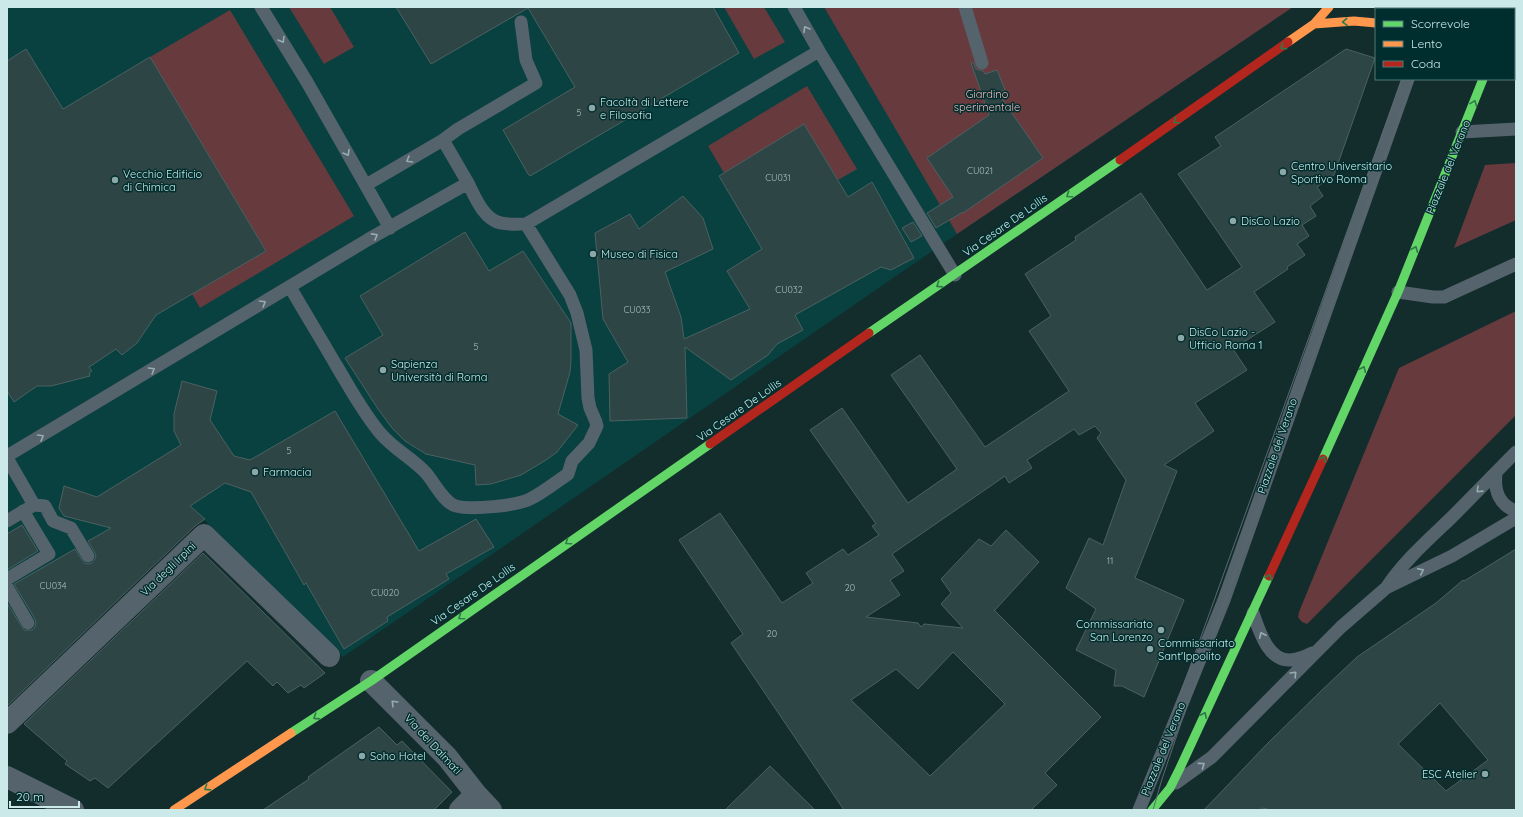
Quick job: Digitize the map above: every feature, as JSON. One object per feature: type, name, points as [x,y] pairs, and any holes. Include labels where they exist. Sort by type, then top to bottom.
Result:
[{"type":"main road","points":[[1314,24],[1329,7]]},
{"type":"main road","points":[[1314,24],[1354,21],[1375,22]]},
{"type":"main road","name":"Via Cesare De Lollis","points":[[174,810],[371,681],[1314,24]]},
{"type":"main road","name":"Piazzale del Verano","points":[[1152,810],[1170,788],[1398,292],[1482,83]]},
{"type":"street","name":"Via degli Irpini","points":[[7,723],[204,535],[329,656]]},
{"type":"street","name":"Via dei Dalmati","points":[[371,681],[448,757],[476,794],[491,810]]},
{"type":"street","points":[[7,777],[63,807]]},
{"type":"street","points":[[460,810],[476,794]]},
{"type":"lane","points":[[262,7],[307,82],[390,228]]},
{"type":"lane","points":[[794,7],[819,51],[955,275]]},
{"type":"lane","points":[[965,7],[982,63]]},
{"type":"lane","points":[[366,185],[536,83],[526,60],[521,22]]},
{"type":"lane","points":[[443,140],[480,205],[494,221],[501,224],[526,224],[819,51]]},
{"type":"lane","name":"Piazzale del Verano","points":[[1139,810],[1224,600],[1274,453],[1408,80]]},
{"type":"lane","points":[[1462,132],[1516,130]]},
{"type":"lane","points":[[7,579],[49,554],[7,457],[290,287],[468,183]]},
{"type":"lane","points":[[290,287],[354,396],[380,433],[393,447],[419,466],[434,482],[444,499],[454,506],[465,508],[492,507],[530,500],[568,474],[572,461],[589,443],[597,426],[588,398],[586,350],[577,313],[570,295],[526,224]]},
{"type":"lane","points":[[1398,292],[1444,297],[1516,264]]},
{"type":"lane","name":"Piazzale del Verano","points":[[1386,588],[1394,575],[1410,557],[1496,474],[1516,452]]},
{"type":"lane","points":[[1496,474],[1495,483],[1502,503],[1516,511]]},
{"type":"lane","points":[[7,521],[28,508],[45,506],[53,521],[71,528],[88,556]]},
{"type":"lane","name":"Piazzale del Verano","points":[[1170,788],[1212,757],[1341,627],[1386,588],[1452,556],[1516,518]]},
{"type":"lane","points":[[7,587],[28,623]]},
{"type":"lane","name":"Piazzale del Verano","points":[[1252,612],[1266,644],[1277,656],[1290,660],[1316,652]]},
{"type":"shaded area","name":"Sapienza Università di Roma","points":[[7,7],[1293,7],[957,234],[343,657],[190,506],[7,676]]},
{"type":"green space","points":[[289,7],[330,7],[354,47],[324,64]]},
{"type":"green space","points":[[724,7],[764,7],[785,42],[754,59]]},
{"type":"green space","name":"Giardino sperimentale","points":[[824,7],[1293,7],[957,234]]},
{"type":"green space","points":[[230,10],[354,216],[200,308],[192,294],[266,251],[150,57]]},
{"type":"green space","points":[[807,86],[857,169],[838,180],[804,125],[724,173],[708,146]]},
{"type":"green space","points":[[1516,163],[1516,220],[1454,248],[1485,165]]},
{"type":"green space","points":[[1516,311],[1516,415],[1307,624],[1302,622],[1298,617],[1299,612],[1399,368]]},
{"type":"building","name":"Facoltà di Lettere e Filosofia","points":[[396,7],[713,7],[739,53],[530,176],[503,130],[575,87],[528,8],[431,64]]},
{"type":"building","name":"Vecchio Edificio di Chimica","points":[[26,49],[63,109],[150,57],[266,251],[156,315],[137,343],[122,355],[116,349],[89,367],[92,371],[89,373],[90,376],[51,386],[37,386],[14,402],[7,391],[7,61]]},
{"type":"building","points":[[1346,49],[1375,58],[1334,175],[1317,187],[1323,196],[1310,206],[1316,216],[1302,225],[1309,236],[1297,244],[1305,255],[1287,267],[1288,269],[1254,292],[1275,322],[1233,349],[1247,370],[1195,403],[1214,431],[1164,465],[1177,471],[1135,578],[1184,600],[1144,697],[1122,686],[1114,686],[1116,670],[1076,650],[1096,609],[1066,588],[1089,538],[1103,545],[1126,480],[1097,438],[1101,433],[1095,426],[1079,435],[1074,429],[1027,460],[1032,468],[1009,483],[1005,476],[892,554],[904,571],[890,580],[900,595],[866,617],[918,623],[921,627],[924,624],[963,628],[941,604],[951,593],[941,579],[979,539],[991,546],[1006,530],[1039,562],[994,610],[1101,717],[1045,773],[1057,785],[1031,810],[844,810],[731,643],[743,634],[679,540],[720,513],[782,603],[813,583],[806,573],[843,549],[848,555],[879,535],[872,526],[876,524],[810,430],[842,408],[908,503],[957,469],[891,375],[920,355],[985,447],[1069,391],[1029,331],[1051,316],[1025,274],[1076,240],[1075,237],[1141,193],[1207,290],[1242,267],[1178,174],[1221,146],[1215,137]],"holes":[[[953,652],[1005,704],[930,776],[851,700],[896,669],[918,689]]]},
{"type":"building","points":[[973,62],[976,69],[983,71],[985,74],[997,70],[1005,90],[998,93],[1043,158],[963,213],[936,228],[927,213],[953,197],[927,158],[989,115],[971,63]]},
{"type":"building","points":[[804,124],[848,197],[872,182],[914,258],[891,270],[881,267],[795,315],[803,330],[777,344],[768,355],[731,380],[685,347],[687,418],[610,421],[609,374],[628,362],[603,319],[595,233],[630,214],[639,229],[683,196],[703,218],[713,249],[665,272],[681,317],[684,339],[750,309],[727,271],[762,249],[719,176]]},
{"type":"building","points":[[913,222],[922,236],[911,242],[902,228]]},
{"type":"building","points":[[465,232],[489,271],[523,251],[571,323],[570,372],[558,414],[578,425],[557,452],[546,460],[521,475],[491,484],[476,485],[475,465],[426,454],[405,441],[392,428],[378,409],[345,358],[383,335],[360,296]]},
{"type":"building","points":[[182,381],[217,391],[210,420],[234,456],[250,460],[335,411],[419,551],[476,519],[494,547],[446,574],[449,579],[387,617],[388,621],[344,649],[306,583],[304,585],[251,492],[225,483],[190,506],[205,519],[195,526],[7,706],[7,603],[24,630],[32,630],[36,623],[14,584],[75,549],[84,563],[92,563],[96,555],[88,541],[111,528],[64,516],[59,508],[64,486],[97,497],[181,445],[174,431],[174,414]]},
{"type":"building","points":[[22,525],[38,551],[7,570],[7,534]]},
{"type":"building","points":[[1516,549],[1516,810],[1272,810],[1262,808],[1259,810],[1204,810],[1267,744],[1357,657],[1436,603],[1463,580],[1464,581]],"holes":[[[1440,703],[1488,760],[1446,791],[1398,744]]]},
{"type":"building","points":[[203,553],[325,673],[304,688],[301,685],[288,693],[277,682],[273,686],[247,661],[108,788],[95,778],[90,781],[65,764],[67,761],[24,724]]},
{"type":"building","points":[[379,727],[397,745],[402,741],[452,792],[434,810],[263,810],[309,779],[308,777]]},
{"type":"building","points":[[770,766],[815,810],[725,810]]},
{"type":"tram line","points":[[1140,810],[1402,80]]},
{"type":"tram line","points":[[1153,810],[1181,723],[1413,80]]},
{"type":"traffic: fast","points":[[1323,459],[1398,292],[1483,80]]},
{"type":"traffic: fast","points":[[869,333],[1120,160]]},
{"type":"traffic: fast","points":[[291,733],[371,681],[710,444]]},
{"type":"traffic: fast","points":[[1152,810],[1170,788],[1269,576]]},
{"type":"traffic: slow","points":[[1288,42],[1314,24],[1329,7]]},
{"type":"traffic: slow","points":[[1314,24],[1354,21],[1375,23]]},
{"type":"traffic: slow","points":[[174,810],[291,733]]},
{"type":"traffic: jam","points":[[1120,160],[1288,42]]},
{"type":"traffic: jam","points":[[710,444],[869,333]]},
{"type":"traffic: jam","points":[[1269,576],[1323,459]]},
{"type":"place","name":"Facoltà di Lettere e Filosofia","points":[[592,108]]},
{"type":"place","name":"Centro Universitario Sportivo Roma","points":[[1283,172]]},
{"type":"place","name":"Vecchio Edificio di Chimica","points":[[115,180]]},
{"type":"place","name":"DisCo Lazio","points":[[1233,221]]},
{"type":"place","name":"Museo di Fisica","points":[[593,254]]},
{"type":"place","name":"DisCo Lazio - Ufficio Roma 1","points":[[1181,338]]},
{"type":"place","name":"Sapienza Università di Roma","points":[[383,370]]},
{"type":"place","name":"Farmacia","points":[[255,472]]},
{"type":"place","name":"Commissariato San Lorenzo","points":[[1161,630]]},
{"type":"place","name":"Commissariato Sant'Ippolito","points":[[1150,649]]},
{"type":"place","name":"Soho Hotel","points":[[362,756]]},
{"type":"place","name":"ESC Atelier","points":[[1485,774]]}]
